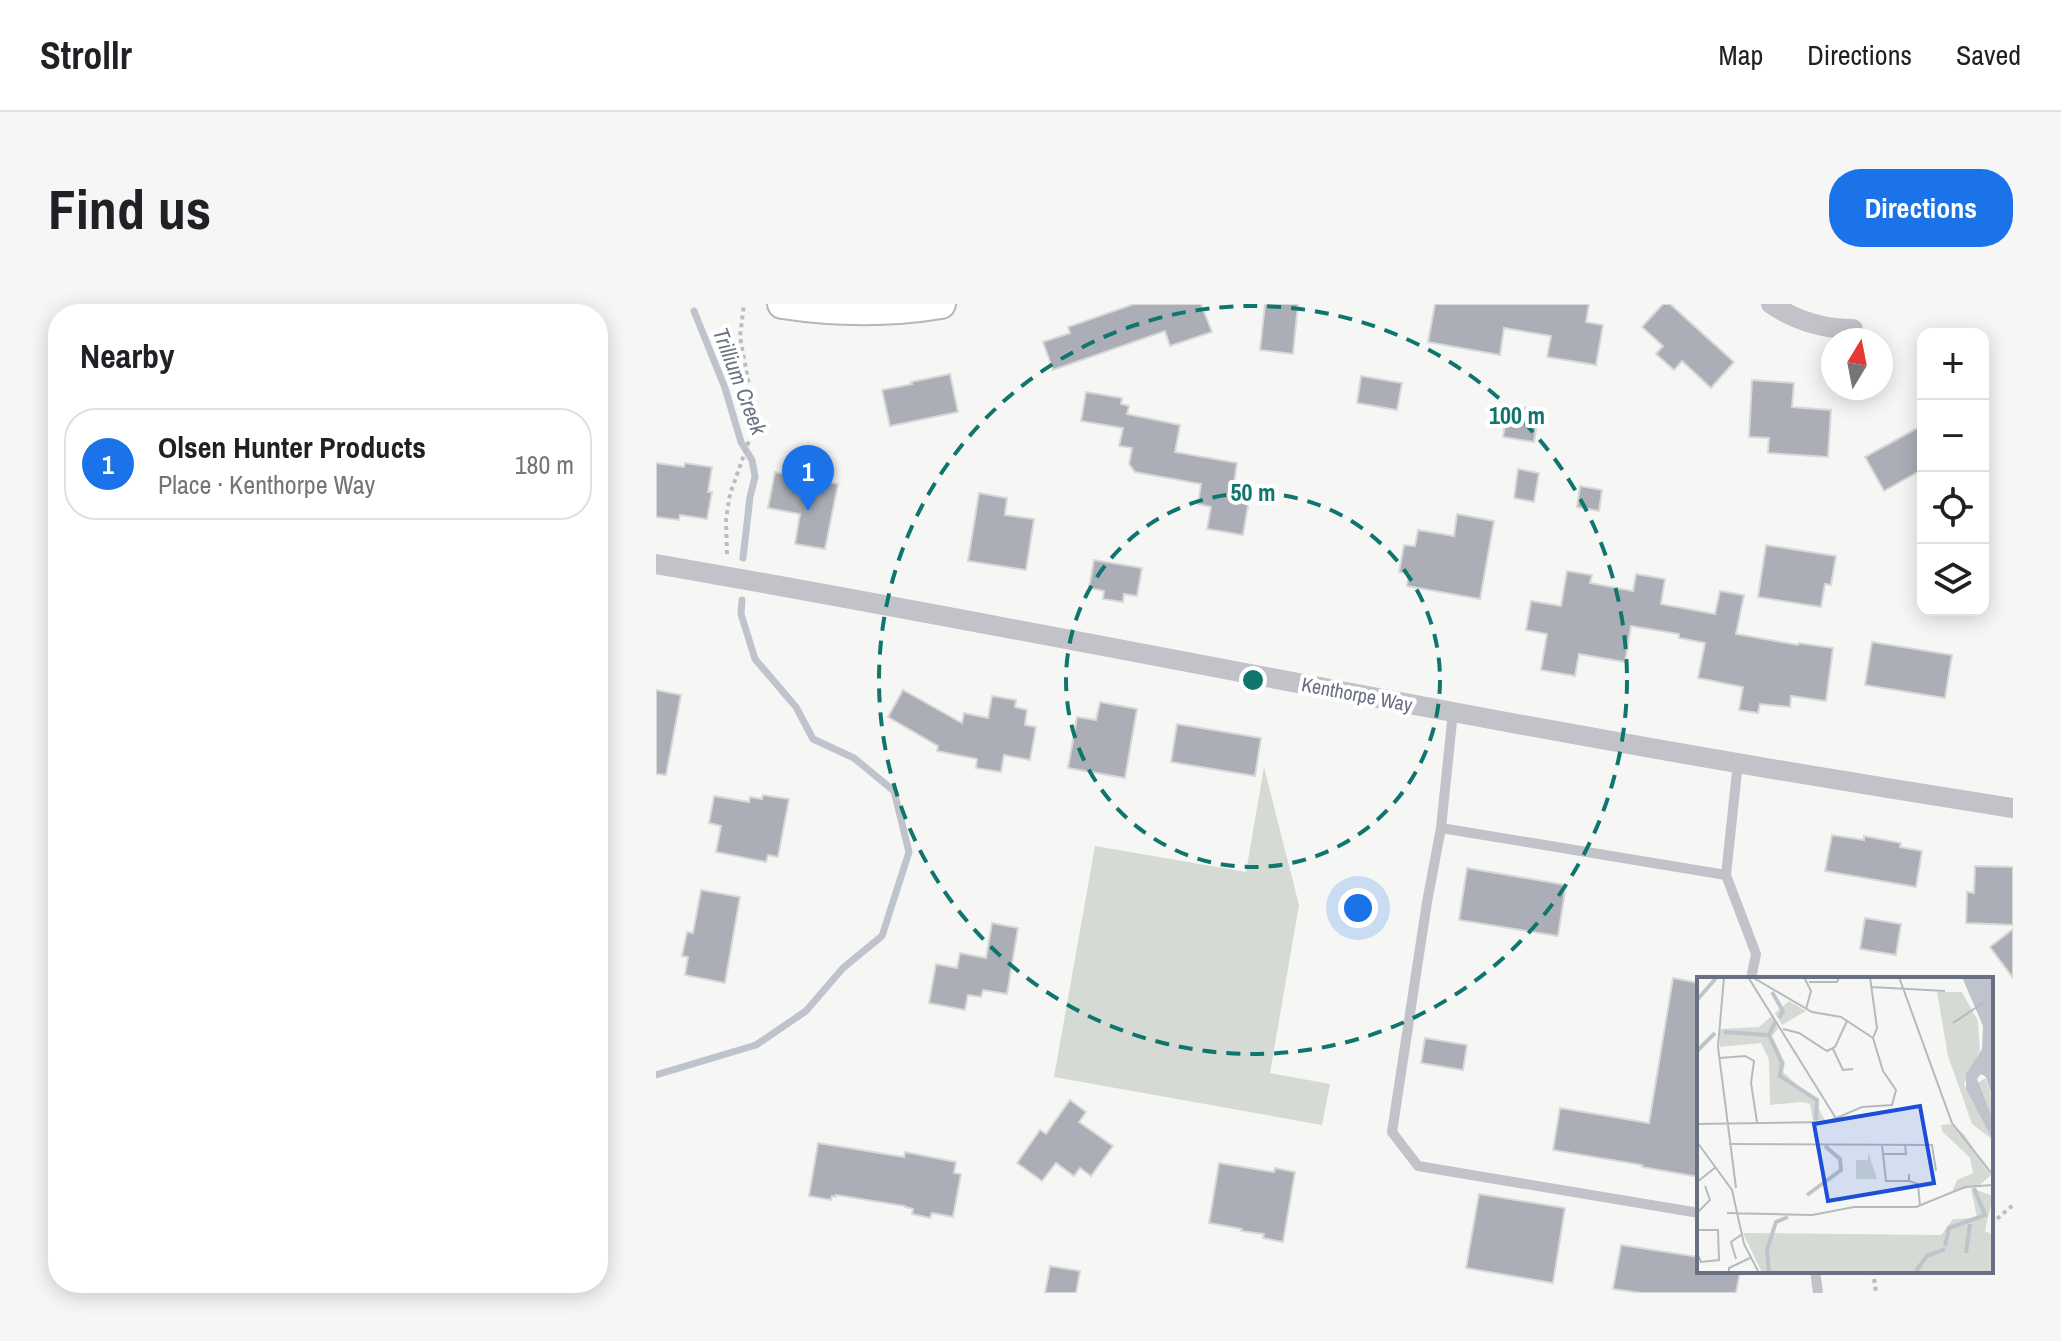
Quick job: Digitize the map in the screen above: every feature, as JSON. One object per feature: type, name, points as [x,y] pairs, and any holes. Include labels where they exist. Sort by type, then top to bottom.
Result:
[{"type":"street","points":[[782,304],[869,312],[941,304]]},
{"type":"street","points":[[1771,304],[1804,321],[1830,328]]},
{"type":"street","name":"Kenthorpe Way","points":[[656,564],[1453,712],[1840,781],[2013,808]]},
{"type":"lane","points":[[1453,712],[1441,828],[1392,1132],[1418,1166],[1697,1213]]},
{"type":"lane","points":[[1738,762],[1726,875],[1756,954],[1751,977]]},
{"type":"lane","points":[[1441,828],[1726,875]]},
{"type":"lane","points":[[1815,1273],[1818,1293]]},
{"type":"path","points":[[728,577],[726,519],[730,494],[751,435],[753,406],[740,337],[744,304]]},
{"type":"path","points":[[1993,1222],[2013,1205]]},
{"type":"path","points":[[1873,1273],[1876,1293]]},
{"type":"shaded area","points":[[1264,767],[1299,905],[1270,1073],[1330,1084],[1322,1125],[1054,1077],[1095,846],[1246,872]]},
{"type":"building","points":[[1134,304],[1201,304],[1212,332],[1170,346],[1165,331],[1053,370],[1043,342],[1070,333],[1068,327]]},
{"type":"building","points":[[1265,304],[1298,304],[1293,354],[1260,350]]},
{"type":"building","points":[[1435,304],[1589,304],[1586,322],[1603,325],[1596,365],[1547,357],[1551,336],[1504,328],[1500,355],[1428,342]]},
{"type":"building","points":[[1663,304],[1670,304],[1734,362],[1711,388],[1682,361],[1674,370],[1656,354],[1663,346],[1642,327]]},
{"type":"building","points":[[950,374],[958,412],[890,426],[882,390]]},
{"type":"building","points":[[1361,376],[1402,383],[1397,410],[1357,403]]},
{"type":"building","points":[[1752,380],[1794,383],[1792,407],[1831,410],[1828,457],[1768,453],[1769,438],[1749,437]]},
{"type":"building","points":[[1086,392],[1122,398],[1121,404],[1129,406],[1127,414],[1180,425],[1175,452],[1237,463],[1233,491],[1250,494],[1243,535],[1207,529],[1211,507],[1198,504],[1201,484],[1135,472],[1129,464],[1132,448],[1119,446],[1123,428],[1081,421]]},
{"type":"building","points":[[1508,405],[1539,410],[1534,442],[1503,437]]},
{"type":"building","points":[[1917,428],[1917,472],[1884,491],[1865,457]]},
{"type":"building","points":[[656,463],[712,467],[707,519],[680,515],[679,520],[656,517]]},
{"type":"building","points":[[1518,469],[1539,473],[1534,502],[1514,498]]},
{"type":"building","points":[[775,472],[838,484],[825,549],[795,544],[800,514],[768,508]]},
{"type":"building","points":[[1580,486],[1602,490],[1599,511],[1577,507]]},
{"type":"building","points":[[979,493],[1007,498],[1005,515],[1034,519],[1026,570],[968,561]]},
{"type":"building","points":[[1457,514],[1494,521],[1480,599],[1407,586],[1409,574],[1399,572],[1404,545],[1415,546],[1418,530],[1454,536]]},
{"type":"building","points":[[1766,545],[1836,556],[1831,585],[1825,584],[1821,607],[1758,597]]},
{"type":"building","points":[[1094,560],[1142,568],[1137,596],[1124,594],[1123,602],[1103,599],[1104,591],[1089,588]]},
{"type":"building","points":[[1567,571],[1592,575],[1590,583],[1633,591],[1636,574],[1665,579],[1661,604],[1715,614],[1720,591],[1744,595],[1736,634],[1833,648],[1826,701],[1791,696],[1790,707],[1760,704],[1758,713],[1739,710],[1743,687],[1698,678],[1705,643],[1679,638],[1679,634],[1631,626],[1625,662],[1579,654],[1575,676],[1541,670],[1547,634],[1526,630],[1531,601],[1561,606]]},
{"type":"building","points":[[1872,642],[1952,655],[1945,698],[1865,685]]},
{"type":"building","points":[[656,690],[681,695],[666,775],[656,774]]},
{"type":"building","points":[[903,690],[962,723],[964,713],[988,718],[992,696],[1016,700],[1015,707],[1027,710],[1025,725],[1036,727],[1030,760],[1004,755],[1001,772],[976,768],[977,759],[937,751],[938,746],[888,717]]},
{"type":"building","points":[[1100,702],[1137,709],[1125,778],[1068,768],[1077,717],[1096,720]]},
{"type":"building","points":[[1177,724],[1261,738],[1255,776],[1171,762]]},
{"type":"building","points":[[763,795],[789,799],[778,857],[768,855],[766,862],[716,852],[721,826],[709,823],[714,796],[749,802],[750,797],[762,799]]},
{"type":"building","points":[[1832,835],[1864,840],[1864,836],[1901,843],[1900,847],[1922,851],[1916,887],[1825,871]]},
{"type":"building","points":[[1975,866],[2013,867],[2013,925],[1966,923],[1967,892],[1974,893]]},
{"type":"building","points":[[1467,868],[1566,885],[1558,936],[1459,920]]},
{"type":"building","points":[[701,890],[740,897],[725,983],[685,975],[688,957],[682,956],[687,932],[693,933]]},
{"type":"building","points":[[1865,918],[1901,924],[1896,955],[1860,949]]},
{"type":"building","points":[[992,923],[1018,928],[1007,994],[983,990],[981,997],[968,995],[965,1010],[929,1003],[936,964],[957,968],[960,953],[986,958]]},
{"type":"building","points":[[2013,929],[2013,978],[1990,947]]},
{"type":"building","points":[[1673,978],[1697,983],[1697,1177],[1553,1150],[1560,1108],[1649,1123]]},
{"type":"building","points":[[1425,1038],[1467,1045],[1463,1070],[1421,1063]]},
{"type":"building","points":[[1070,1100],[1086,1112],[1079,1122],[1113,1146],[1091,1176],[1080,1168],[1074,1176],[1056,1163],[1042,1181],[1017,1163],[1040,1130],[1046,1134]]},
{"type":"building","points":[[818,1143],[904,1157],[905,1152],[956,1162],[954,1173],[961,1174],[953,1217],[932,1213],[930,1218],[912,1214],[913,1209],[905,1206],[836,1195],[831,1200],[809,1196]]},
{"type":"building","points":[[1219,1163],[1274,1172],[1275,1168],[1295,1172],[1283,1242],[1263,1238],[1264,1234],[1209,1223]]},
{"type":"building","points":[[1479,1194],[1565,1208],[1553,1283],[1466,1268]]},
{"type":"building","points":[[1621,1245],[1697,1257],[1697,1273],[1740,1273],[1736,1293],[1641,1293],[1613,1289]]},
{"type":"building","points":[[1050,1266],[1080,1271],[1076,1293],[1045,1293]]},
{"type":"waterway","name":"Trillium Creek","points":[[694,311],[725,388],[741,442],[752,460],[755,477],[743,558]]},
{"type":"waterway","name":"Trillium Creek","points":[[656,1075],[756,1045],[806,1011],[843,968],[882,936],[909,852],[894,791],[854,758],[813,739],[796,707],[755,659],[741,614],[742,600]]},
{"type":"place","name":"Olsen Hunter Products","points":[[808,511]]}]
